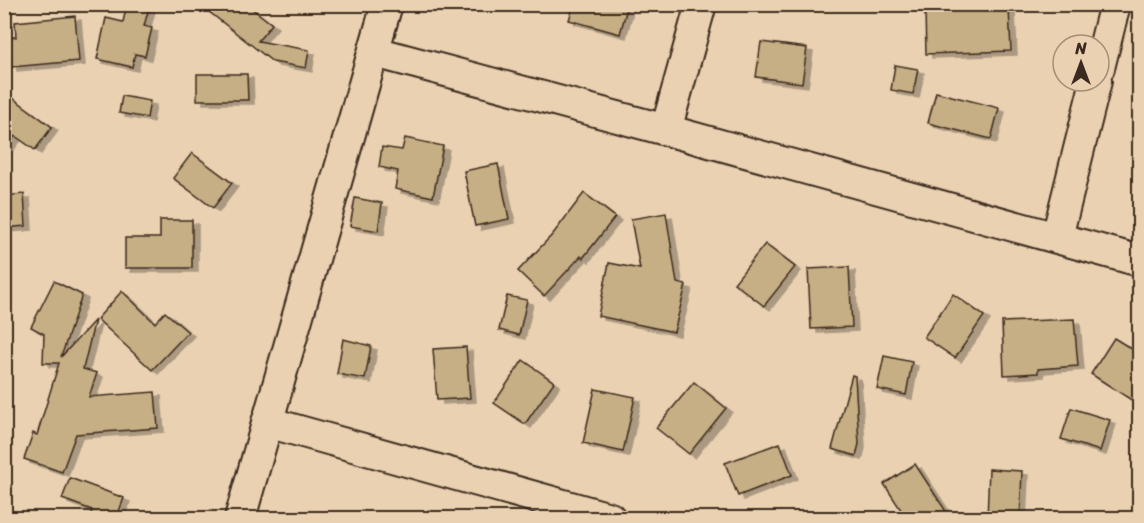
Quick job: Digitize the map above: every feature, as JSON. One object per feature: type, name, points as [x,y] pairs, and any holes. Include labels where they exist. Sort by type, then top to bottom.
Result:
[{"type":"street","points":[[240,519],[387,4]]},
{"type":"street","points":[[666,130],[701,4]]},
{"type":"street","points":[[1108,33],[1115,4]]},
{"type":"street","points":[[375,52],[1140,261]]},
{"type":"street","points":[[1056,237],[1093,93]]},
{"type":"street","points":[[267,422],[610,519]]},
{"type":"building","points":[[127,4],[150,4],[144,26],[152,28],[145,56],[135,54],[132,67],[97,59],[106,18],[123,22]]},
{"type":"building","points":[[199,4],[246,4],[272,24],[258,41],[309,50],[306,68],[273,62]]},
{"type":"building","points":[[574,4],[628,4],[620,34],[569,20]]},
{"type":"building","points":[[1009,8],[1011,51],[926,54],[925,11]]},
{"type":"building","points":[[75,16],[79,61],[11,67],[8,37],[16,37],[15,22]]},
{"type":"building","points":[[761,42],[807,48],[802,83],[756,77]]},
{"type":"building","points":[[895,65],[918,69],[913,94],[891,90]]},
{"type":"building","points":[[197,74],[247,74],[248,100],[197,100]]},
{"type":"building","points":[[936,92],[999,108],[991,139],[928,123]]},
{"type":"building","points":[[122,96],[150,101],[147,118],[119,113]]},
{"type":"building","points":[[13,98],[52,127],[35,150],[15,136],[4,151],[4,110]]},
{"type":"building","points":[[405,138],[443,146],[433,197],[395,189],[398,171],[379,167],[382,147],[402,150]]},
{"type":"building","points":[[192,153],[232,183],[213,208],[173,178]]},
{"type":"building","points":[[498,164],[509,219],[475,226],[464,171]]},
{"type":"building","points":[[584,193],[615,217],[583,258],[581,256],[544,296],[518,271],[553,234]]},
{"type":"building","points":[[24,194],[26,226],[4,228],[4,196]]},
{"type":"building","points":[[355,198],[382,203],[378,231],[350,226]]},
{"type":"building","points":[[666,213],[677,283],[686,285],[674,332],[598,316],[609,263],[640,269],[631,219]]},
{"type":"building","points":[[160,220],[192,220],[192,268],[125,268],[125,238],[160,238]]},
{"type":"building","points":[[765,244],[795,267],[764,306],[734,283]]},
{"type":"building","points":[[849,267],[852,327],[811,329],[808,269]]},
{"type":"building","points":[[54,281],[82,295],[61,357],[95,320],[83,369],[97,373],[89,397],[155,392],[158,428],[76,434],[62,472],[24,459],[33,433],[37,435],[59,363],[43,363],[44,334],[31,327]]},
{"type":"building","points":[[122,291],[155,323],[165,312],[188,332],[152,370],[97,319]]},
{"type":"building","points":[[953,294],[984,316],[955,358],[924,337]]},
{"type":"building","points":[[507,296],[527,300],[519,335],[499,330]]},
{"type":"building","points":[[1074,319],[1078,366],[1038,369],[1038,373],[1004,375],[1002,322]]},
{"type":"building","points":[[1114,338],[1140,354],[1140,390],[1133,401],[1091,374]]},
{"type":"building","points":[[343,339],[371,346],[365,379],[337,374]]},
{"type":"building","points":[[466,347],[470,398],[437,400],[433,349]]},
{"type":"building","points":[[884,356],[912,362],[906,395],[877,389]]},
{"type":"building","points":[[523,360],[554,382],[525,424],[494,403]]},
{"type":"building","points":[[852,375],[855,376],[859,444],[856,456],[832,449]]},
{"type":"building","points":[[694,382],[726,408],[689,454],[656,428]]},
{"type":"building","points":[[595,389],[635,397],[623,452],[583,443]]},
{"type":"building","points":[[1071,408],[1110,420],[1100,451],[1061,439]]},
{"type":"building","points":[[780,443],[792,475],[738,496],[725,463]]},
{"type":"building","points":[[915,464],[951,519],[907,519],[884,484]]},
{"type":"building","points":[[989,469],[1022,471],[1020,519],[987,519]]},
{"type":"building","points":[[70,478],[124,498],[116,519],[89,519],[92,510],[62,499]]}]
